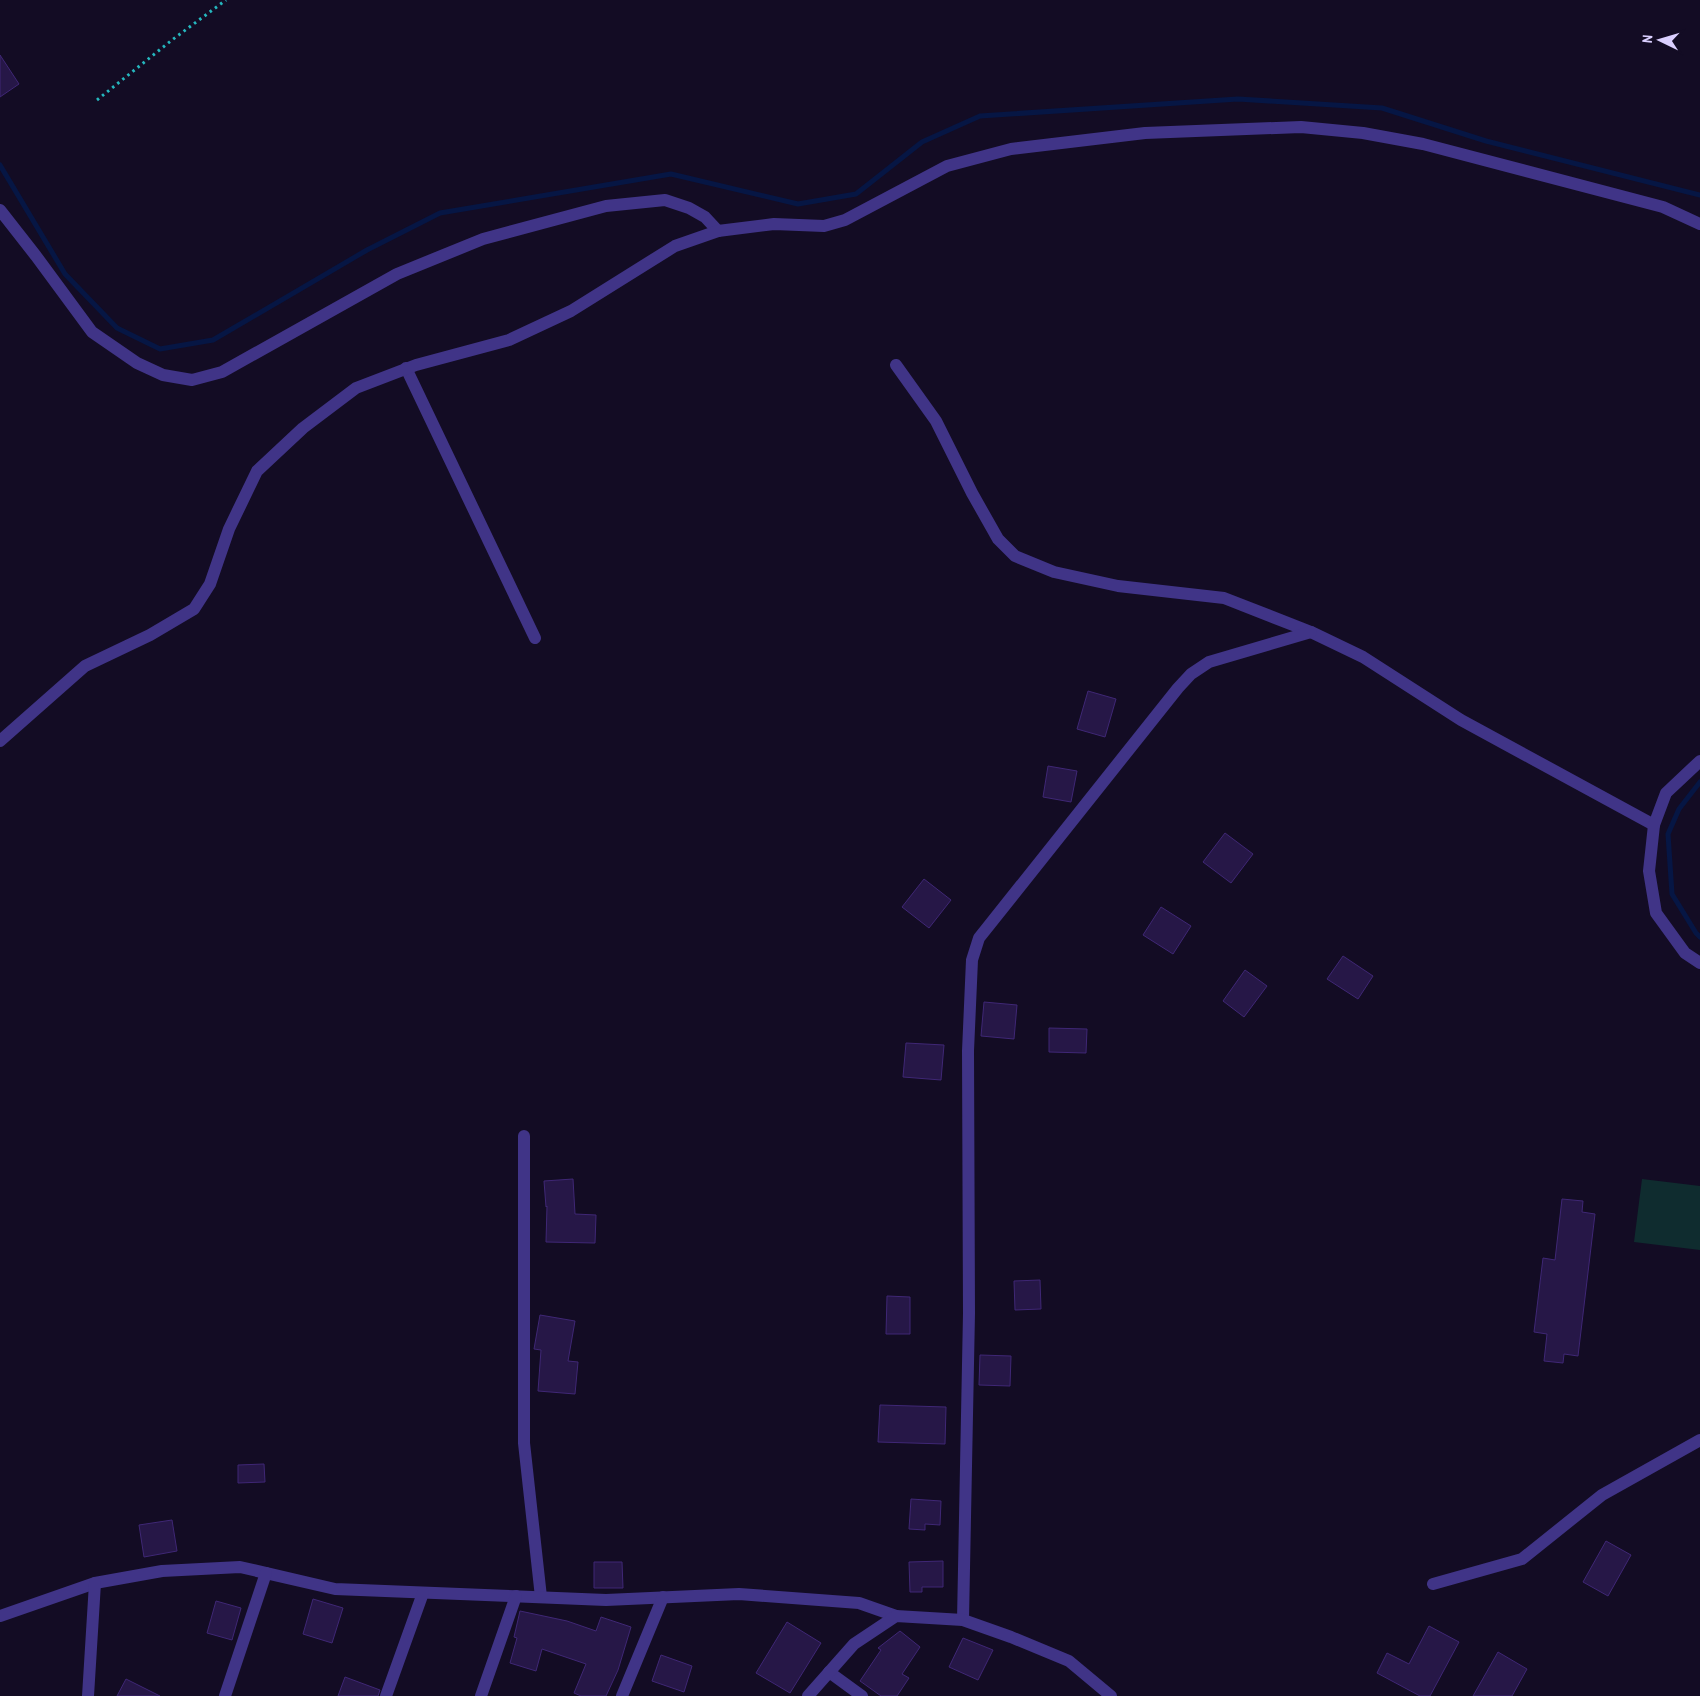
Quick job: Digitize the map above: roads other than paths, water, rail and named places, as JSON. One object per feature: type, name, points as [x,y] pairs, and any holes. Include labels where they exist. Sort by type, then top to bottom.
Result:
[{"type":"street","points":[[0,741],[86,666],[150,635],[194,609],[210,584],[228,529],[256,471],[303,428],[356,388],[406,368],[509,340],[571,311],[674,246],[718,231],[774,224],[824,226],[845,220],[947,166],[1011,149],[1145,133],[1301,127],[1363,134],[1423,144],[1662,207],[1700,224]]},
{"type":"street","points":[[0,210],[92,332],[137,363],[163,375],[192,380],[222,372],[397,274],[483,239],[606,206],[665,200],[689,208],[705,217],[718,231]]},
{"type":"street","points":[[896,365],[936,421],[972,493],[998,539],[1014,556],[1054,572],[1118,586],[1224,598],[1311,632],[1363,656],[1462,720],[1654,825]]},
{"type":"street","points":[[406,368],[535,638]]},
{"type":"street","points":[[964,1620],[969,1312],[968,1051],[972,960],[979,938],[1191,674],[1210,662],[1311,632]]},
{"type":"street","points":[[1700,761],[1666,793],[1654,825],[1650,871],[1656,913],[1685,953],[1700,963]]},
{"type":"street","points":[[524,1136],[524,1443],[541,1597]]},
{"type":"street","points":[[1433,1584],[1522,1559],[1602,1495],[1700,1440]]},
{"type":"street","points":[[0,1616],[94,1583],[162,1571],[240,1568],[335,1589],[606,1600],[739,1594],[858,1603],[896,1616],[964,1620],[1069,1660],[1111,1696]]},
{"type":"street","points":[[225,1696],[266,1574]]},
{"type":"street","points":[[88,1696],[94,1583]]},
{"type":"street","points":[[386,1696],[423,1593]]},
{"type":"street","points":[[481,1696],[516,1596]]},
{"type":"street","points":[[622,1696],[663,1597]]},
{"type":"street","points":[[808,1696],[854,1644],[896,1616]]},
{"type":"street","points":[[829,1672],[862,1696]]},
{"type":"waterway","points":[[0,165],[65,274],[117,328],[160,349],[213,340],[367,250],[440,213],[671,174],[798,204],[856,194],[922,142],[980,116],[1238,99],[1382,108],[1486,141],[1700,195]]},
{"type":"waterway","points":[[1700,782],[1679,809],[1668,834],[1672,894],[1700,937]]}]
